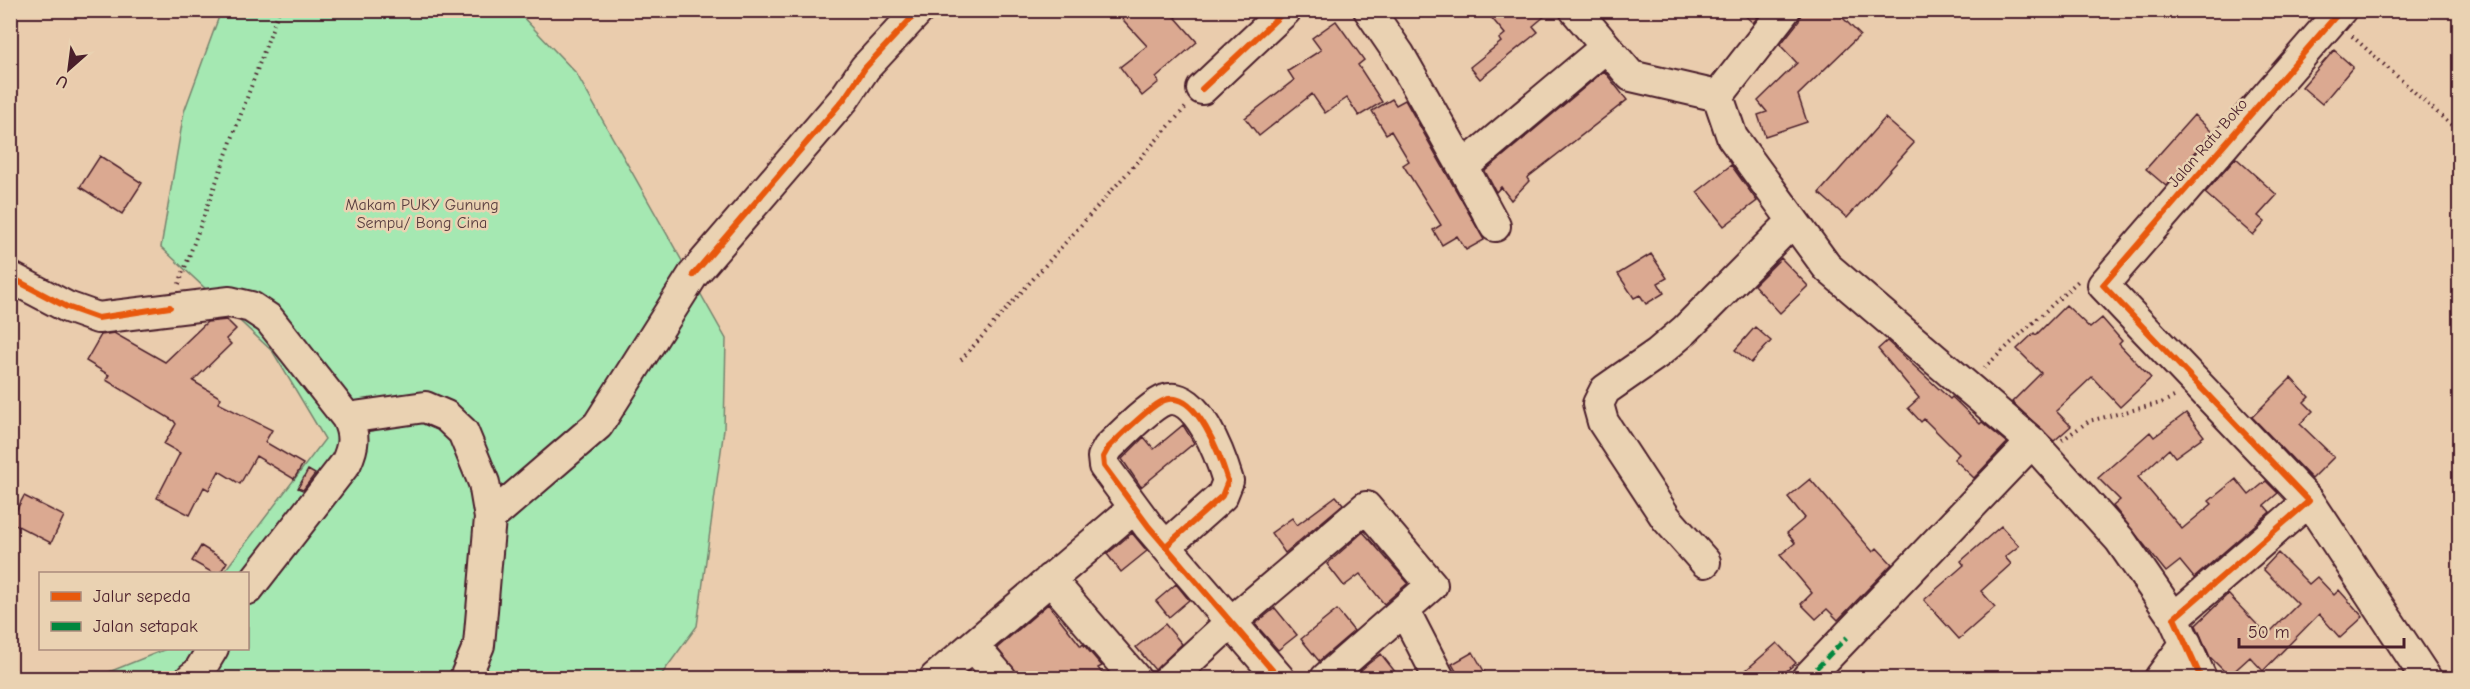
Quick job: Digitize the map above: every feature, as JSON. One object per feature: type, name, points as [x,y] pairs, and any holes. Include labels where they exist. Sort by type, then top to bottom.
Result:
[{"type":"street","points":[[490,518],[598,425],[693,275],[844,99],[865,68],[919,10]]},
{"type":"street","points":[[1202,89],[1286,10]]},
{"type":"street","points":[[1369,10],[1399,54],[1495,226]]},
{"type":"street","points":[[1575,10],[1631,76],[1718,96]]},
{"type":"street","points":[[1718,96],[1785,10]]},
{"type":"street","name":"Jalan Ratu Boko","points":[[2103,285],[2332,13]]},
{"type":"street","points":[[1463,167],[1606,47]]},
{"type":"street","points":[[1718,96],[1732,137],[1827,267],[2038,449],[2120,540],[2180,630],[2201,678]]},
{"type":"street","points":[[1706,562],[1666,518],[1603,422],[1598,404],[1605,390],[1658,353],[1685,330],[1793,221]]},
{"type":"street","points":[[10,277],[67,307],[98,318],[170,307],[230,302],[251,307],[269,319],[347,418],[353,438],[352,450],[346,463],[249,588]]},
{"type":"street","points":[[2103,285],[2309,501],[2426,678]]},
{"type":"street","points":[[1166,546],[1222,496],[1228,481],[1203,422],[1193,408],[1180,401],[1167,399],[1161,401],[1108,448],[1102,457],[1107,471],[1134,508],[1166,546],[1279,678]]},
{"type":"street","points":[[347,418],[425,407],[446,416],[463,432],[484,483],[490,518],[479,645],[465,678]]},
{"type":"street","points":[[1807,678],[2038,449]]},
{"type":"street","points":[[2160,678],[2180,630],[2309,501]]},
{"type":"street","points":[[1170,678],[1231,622],[1366,507],[1432,585],[1326,678]]},
{"type":"street","points":[[935,678],[1134,508]]},
{"type":"street","points":[[1050,579],[1135,678]]},
{"type":"street","points":[[1404,610],[1439,678]]},
{"type":"street","points":[[973,646],[1001,678]]},
{"type":"street","points":[[191,678],[198,673],[212,650]]},
{"type":"path","points":[[170,307],[279,10]]},
{"type":"path","points":[[2332,13],[2460,133]]},
{"type":"path","points":[[961,360],[1202,89]]},
{"type":"path","points":[[1966,385],[2079,280],[2095,280],[2103,285]]},
{"type":"path","points":[[2038,449],[2084,424],[2161,403],[2198,384]]},
{"type":"green space","name":"Makam PUKY Gunung Sempu/ Bong Cina","points":[[221,11],[517,11],[576,73],[726,339],[724,429],[697,626],[659,678],[94,678],[164,650],[249,650],[249,572],[224,572],[325,439],[273,352],[161,247],[184,112]]},
{"type":"building","points":[[1114,10],[1169,10],[1197,42],[1156,78],[1159,82],[1142,96],[1120,67],[1147,46]]},
{"type":"building","points":[[1485,10],[1552,10],[1533,26],[1538,32],[1480,79],[1470,67],[1501,42],[1499,39],[1505,34]]},
{"type":"building","points":[[1739,10],[1763,10],[1753,23]]},
{"type":"building","points":[[1802,10],[1835,10],[1860,35],[1798,95],[1807,122],[1765,136],[1758,115],[1767,112],[1758,101],[1797,63],[1780,45],[1799,21]]},
{"type":"building","points":[[1336,21],[1364,60],[1358,65],[1382,102],[1359,116],[1347,98],[1325,113],[1312,94],[1259,136],[1245,118],[1294,80],[1288,71],[1321,50],[1312,38]]},
{"type":"building","points":[[2334,50],[2353,67],[2322,104],[2302,87]]},
{"type":"building","points":[[1604,71],[1627,100],[1527,178],[1529,181],[1511,200],[1501,187],[1496,192],[1485,171]]},
{"type":"building","points":[[1392,99],[1396,105],[1405,100],[1484,240],[1466,250],[1457,236],[1442,245],[1433,230],[1441,225],[1403,165],[1409,161],[1391,131],[1386,134],[1372,111]]},
{"type":"building","points":[[2194,115],[2212,132],[2166,186],[2146,169]]},
{"type":"building","points":[[1885,118],[1914,143],[1847,218],[1819,193]]},
{"type":"building","points":[[100,156],[142,183],[122,214],[80,187]]},
{"type":"building","points":[[2236,158],[2277,195],[2258,216],[2265,222],[2253,235],[2205,193]]},
{"type":"building","points":[[1731,165],[1757,201],[1724,226],[1697,192]]},
{"type":"building","points":[[1651,254],[1667,278],[1658,283],[1664,293],[1646,304],[1640,295],[1634,298],[1618,274]]},
{"type":"building","points":[[1781,258],[1808,286],[1780,313],[1754,285]]},
{"type":"building","points":[[2066,305],[2090,328],[2102,318],[2122,341],[2119,344],[2151,378],[2120,407],[2092,377],[2056,411],[2071,426],[2054,441],[2012,402],[2041,373],[2017,349],[2034,333],[2036,335]]},
{"type":"building","points":[[227,320],[236,329],[226,339],[231,344],[193,381],[221,398],[218,403],[272,430],[265,442],[303,464],[294,479],[256,456],[240,484],[219,471],[209,490],[204,487],[190,515],[157,498],[180,453],[164,444],[176,424],[174,421],[106,380],[109,375],[86,361],[101,335],[114,333],[165,362],[207,322]]},
{"type":"building","points":[[1755,327],[1771,341],[1751,363],[1735,350]]},
{"type":"building","points":[[1887,341],[1950,399],[1952,397],[1980,424],[1982,422],[2007,443],[1974,478],[1954,459],[1959,454],[1924,419],[1921,422],[1908,408],[1919,398],[1878,349]]},
{"type":"building","points":[[2291,378],[2309,397],[2304,402],[2313,411],[2300,424],[2334,457],[2312,479],[2252,417]]},
{"type":"building","points":[[2186,413],[2204,436],[2175,457],[2169,449],[2138,477],[2182,529],[2212,504],[2209,501],[2236,479],[2249,495],[2266,481],[2278,493],[2264,505],[2270,512],[2194,578],[2180,561],[2166,572],[2113,506],[2120,500],[2098,478],[2150,432],[2154,437]]},
{"type":"building","points":[[1183,425],[1194,443],[1141,487],[1122,459],[1144,437],[1154,449]]},
{"type":"building","points":[[308,470],[315,474],[303,490],[298,488]]},
{"type":"building","points":[[1810,479],[1873,552],[1877,548],[1892,564],[1838,620],[1827,609],[1816,619],[1801,604],[1812,593],[1780,555],[1795,543],[1787,533],[1805,518],[1788,497]]},
{"type":"building","points":[[24,496],[64,516],[51,543],[10,522]]},
{"type":"building","points":[[1336,496],[1343,504],[1285,553],[1271,533],[1292,518],[1297,525]]},
{"type":"building","points":[[2001,526],[2019,546],[2005,557],[2011,564],[1981,591],[1995,607],[1959,639],[1924,600],[1964,565],[1961,561]]},
{"type":"building","points":[[1363,532],[1408,583],[1384,604],[1360,574],[1344,586],[1327,564]]},
{"type":"building","points":[[1132,533],[1147,551],[1121,572],[1107,554]]},
{"type":"building","points":[[201,546],[227,562],[221,572],[211,572],[192,561]]},
{"type":"building","points":[[2278,553],[2309,584],[2317,577],[2334,595],[2339,590],[2363,617],[2340,638],[2319,614],[2263,671],[2250,657],[2229,676],[2210,657],[2196,625],[2228,594],[2267,635],[2298,604],[2263,569]]},
{"type":"building","points":[[1176,584],[1189,600],[1169,617],[1156,601]]},
{"type":"building","points":[[1048,604],[1081,646],[1083,644],[1102,666],[1098,668],[1106,678],[1021,678],[1018,675],[997,648]]},
{"type":"building","points":[[1275,608],[1297,635],[1278,650],[1255,624]]},
{"type":"building","points":[[1337,610],[1354,631],[1319,661],[1301,639]]},
{"type":"building","points":[[1165,624],[1182,644],[1155,670],[1136,647]]},
{"type":"building","points":[[1777,643],[1796,663],[1778,678],[1737,678]]},
{"type":"building","points":[[1473,652],[1488,678],[1460,678],[1452,664]]},
{"type":"building","points":[[1381,654],[1400,678],[1352,678],[1368,664]]},
{"type":"marked path","points":[[1807,678],[1847,637]]},
{"type":"cycle path","points":[[693,275],[844,99],[865,68],[919,10]]},
{"type":"cycle path","points":[[1202,89],[1286,10]]},
{"type":"cycle path","points":[[2201,678],[2174,618],[2309,501],[2103,285],[2341,10]]},
{"type":"cycle path","points":[[10,277],[67,307],[98,318],[170,307]]},
{"type":"cycle path","points":[[1166,546],[1222,496],[1228,481],[1220,457],[1206,428],[1197,415],[1177,399],[1159,403],[1136,421],[1108,448],[1103,457],[1104,466],[1149,527],[1279,678]]}]
